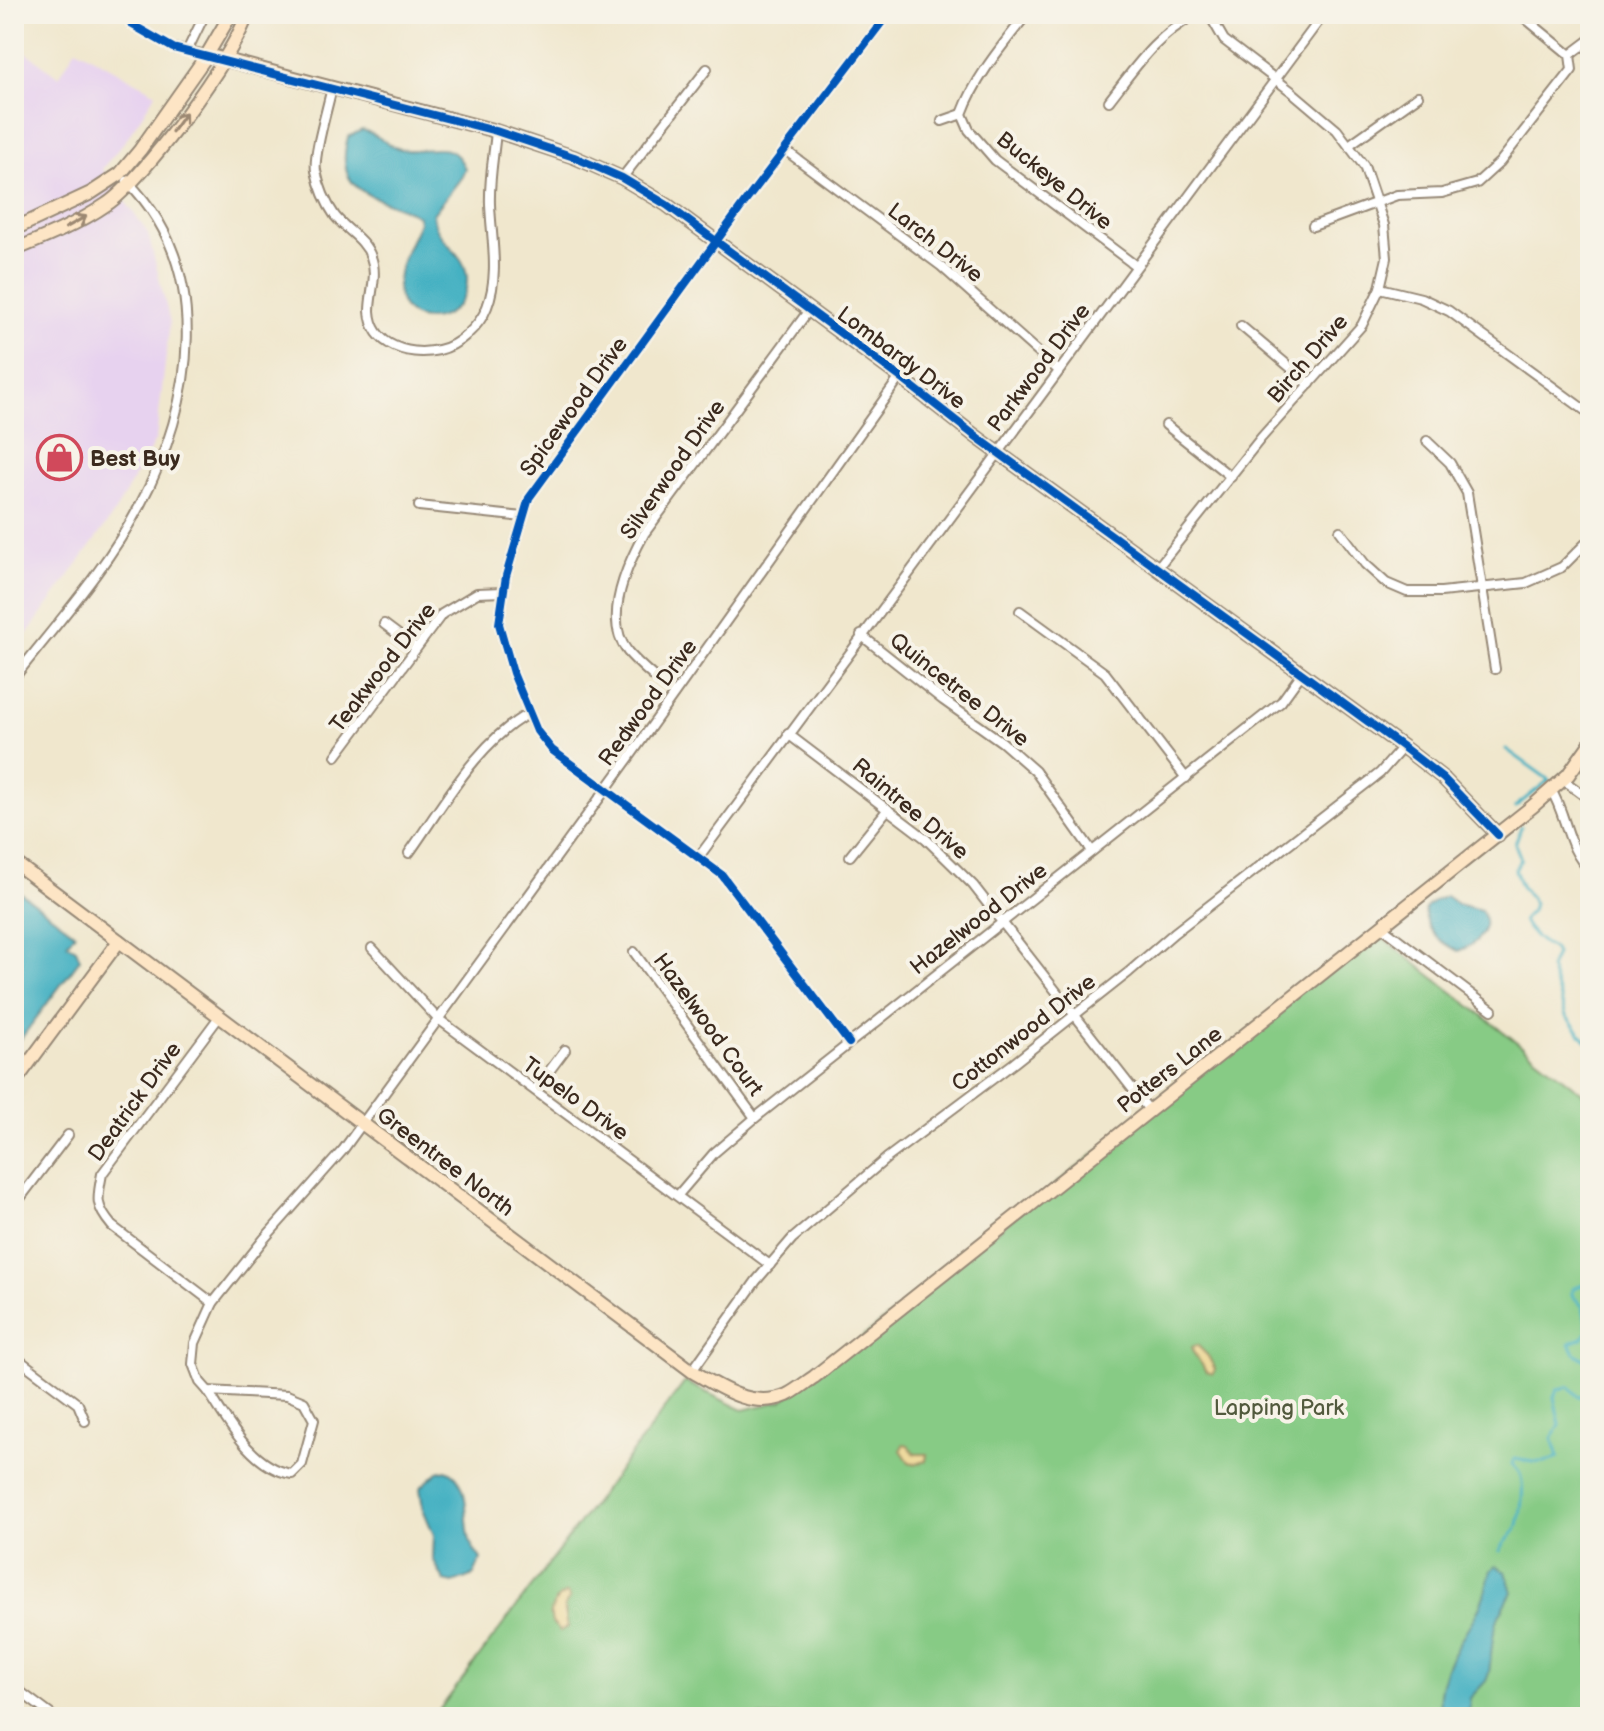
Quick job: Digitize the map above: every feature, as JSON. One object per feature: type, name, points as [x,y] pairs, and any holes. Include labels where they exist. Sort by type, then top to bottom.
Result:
[{"type":"main road","points":[[14,229],[91,193],[120,174],[207,55],[231,14]]},
{"type":"main road","points":[[14,250],[67,228],[110,203],[130,183],[226,60],[247,14]]},
{"type":"main road","name":"Lombardy Drive","points":[[207,55],[496,131],[574,157],[622,178],[667,205],[998,452],[1403,747],[1443,778],[1498,835]]},
{"type":"main road","name":"Potters Lane","points":[[755,1400],[787,1395],[814,1377],[1498,835],[1563,780],[1590,744]]},
{"type":"main road","name":"Greentree North","points":[[14,862],[692,1371],[731,1395],[755,1400]]},
{"type":"main road","points":[[14,1083],[119,941]]},
{"type":"street","points":[[187,51],[205,14]]},
{"type":"street","name":"Spicewood Drive","points":[[849,1043],[722,875],[552,750],[537,731],[513,673],[499,624],[503,592],[529,498],[716,241],[888,14]]},
{"type":"street","points":[[942,121],[962,114],[970,93],[989,63],[1027,14]]},
{"type":"street","points":[[1109,101],[1150,47],[1172,27],[1196,14]]},
{"type":"street","name":"Birch Drive","points":[[1158,567],[1362,325],[1380,288],[1387,258],[1384,225],[1377,203],[1364,166],[1349,145],[1337,130],[1224,40],[1209,14]]},
{"type":"street","name":"Parkwood Drive","points":[[698,858],[1324,14]]},
{"type":"street","points":[[1313,226],[1397,195],[1442,193],[1477,183],[1500,162],[1572,70],[1570,55],[1520,14]]},
{"type":"street","points":[[131,24],[173,48],[207,55]]},
{"type":"street","points":[[1570,55],[1590,40]]},
{"type":"street","points":[[622,178],[707,69]]},
{"type":"street","points":[[332,87],[315,166],[319,185],[336,217],[361,240],[371,256],[374,275],[370,313],[378,335],[398,350],[418,354],[443,349],[466,337],[487,309],[493,282],[490,179],[496,131]]},
{"type":"street","points":[[1349,145],[1418,96]]},
{"type":"street","name":"Buckeye Drive","points":[[962,114],[969,130],[995,160],[1136,266]]},
{"type":"street","name":"Larch Drive","points":[[785,150],[941,266],[1058,370]]},
{"type":"street","points":[[14,678],[109,555],[139,507],[161,462],[173,428],[185,374],[188,322],[181,275],[166,231],[153,211],[120,174]]},
{"type":"street","points":[[1380,288],[1421,298],[1449,311],[1590,414]]},
{"type":"street","name":"Silverwood Drive","points":[[674,694],[627,650],[619,631],[617,610],[628,564],[644,534],[809,310]]},
{"type":"street","points":[[1241,326],[1310,384]]},
{"type":"street","name":"Redwood Drive","points":[[208,1391],[287,1395],[304,1402],[314,1420],[302,1464],[292,1474],[276,1471],[238,1437],[200,1382],[193,1364],[195,1343],[213,1303],[264,1239],[343,1150],[900,377]]},
{"type":"street","points":[[1166,425],[1231,477]]},
{"type":"street","points":[[1427,441],[1450,463],[1467,493],[1495,669]]},
{"type":"street","points":[[419,506],[523,517]]},
{"type":"street","points":[[1340,531],[1365,564],[1386,583],[1407,592],[1441,592],[1526,583],[1562,567],[1590,539]]},
{"type":"street","name":"Teakwood Drive","points":[[336,756],[442,614],[477,593],[503,592]]},
{"type":"street","points":[[1020,611],[1105,673],[1186,778]]},
{"type":"street","points":[[384,624],[416,648]]},
{"type":"street","name":"Quincetree Drive","points":[[861,635],[1002,742],[1035,771],[1092,851]]},
{"type":"street","name":"Hazelwood Drive","points":[[678,1195],[714,1153],[755,1118],[1281,702],[1302,673]]},
{"type":"street","points":[[409,853],[490,742],[512,722],[530,713]]},
{"type":"street","name":"Raintree Drive","points":[[788,734],[925,838],[973,885],[1149,1110]]},
{"type":"street","name":"Cottonwood Drive","points":[[692,1371],[792,1239],[887,1158],[1075,1015],[1174,933],[1380,773],[1403,747]]},
{"type":"street","points":[[1563,780],[1590,800]]},
{"type":"street","points":[[1551,790],[1560,803],[1575,849],[1590,870]]},
{"type":"street","points":[[850,856],[888,809]]},
{"type":"street","points":[[1382,927],[1492,1010]]},
{"type":"street","name":"Tupelo Drive","points":[[372,948],[437,1018],[770,1265]]},
{"type":"street","name":"Hazelwood Court","points":[[634,952],[755,1118]]},
{"type":"street","name":"Deatrick Drive","points":[[213,1303],[112,1226],[100,1212],[97,1202],[102,1174],[219,1017]]},
{"type":"street","points":[[535,1090],[565,1050]]},
{"type":"street","name":"Deatrick Drive","points":[[14,1206],[68,1135]]},
{"type":"street","points":[[14,1356],[78,1404],[85,1421]]},
{"type":"street","points":[[14,1428],[14,1445]]},
{"type":"street","points":[[14,1687],[54,1717]]},
{"type":"shaded area","points":[[14,43],[59,77],[76,48],[156,93],[128,137],[102,169],[148,233],[170,322],[156,439],[113,515],[14,652]]},
{"type":"green space","name":"Lapping Park","points":[[1375,932],[1590,1099],[1590,1717],[434,1717],[685,1382],[743,1410],[782,1401]]},
{"type":"sand","points":[[1197,1345],[1208,1356],[1215,1369],[1213,1374],[1207,1372],[1193,1352],[1192,1347]]},
{"type":"sand","points":[[903,1444],[908,1445],[915,1454],[927,1454],[926,1461],[917,1464],[909,1462],[901,1450]]},
{"type":"sand","points":[[567,1593],[570,1598],[564,1607],[568,1627],[560,1631],[552,1623],[551,1613],[556,1601]]},
{"type":"water","points":[[362,130],[397,148],[445,149],[453,152],[465,169],[433,214],[439,232],[462,261],[467,279],[463,297],[453,309],[440,317],[426,319],[412,315],[402,304],[398,287],[402,262],[419,222],[418,216],[364,192],[353,184],[347,173],[345,157],[348,137]]},
{"type":"water","points":[[14,888],[75,933],[67,944],[76,949],[80,959],[14,1048]]},
{"type":"water","points":[[1446,896],[1457,904],[1481,910],[1484,917],[1481,935],[1471,945],[1458,951],[1435,934],[1425,916],[1425,909]]},
{"type":"water","points":[[446,1470],[461,1483],[470,1539],[481,1559],[474,1575],[453,1583],[444,1581],[433,1559],[434,1535],[423,1509],[420,1488],[438,1472]]},
{"type":"water","points":[[1496,1566],[1506,1572],[1512,1592],[1498,1618],[1489,1673],[1486,1681],[1470,1698],[1469,1708],[1463,1717],[1443,1717],[1440,1693],[1443,1680],[1477,1612],[1491,1570]]},
{"type":"waterway","points":[[1506,749],[1549,780],[1515,807]]},
{"type":"waterway","points":[[1521,827],[1515,844],[1521,859],[1515,870],[1521,886],[1534,903],[1532,911],[1523,920],[1535,937],[1553,948],[1556,954],[1550,968],[1566,1016],[1590,1045]]},
{"type":"waterway","points":[[1590,1236],[1587,1242],[1590,1264]]},
{"type":"waterway","points":[[1590,1270],[1586,1284],[1572,1289],[1572,1295],[1583,1307],[1588,1330],[1583,1338],[1570,1343],[1575,1353],[1590,1363]]},
{"type":"waterway","points":[[1500,1551],[1516,1529],[1520,1514],[1522,1485],[1520,1474],[1512,1464],[1514,1459],[1542,1462],[1558,1457],[1552,1438],[1560,1425],[1554,1397],[1557,1389],[1569,1387],[1579,1397],[1590,1391]]},
{"type":"waterway","points":[[1579,1717],[1590,1711]]},
{"type":"cycle path","points":[[849,1043],[722,875],[552,750],[537,731],[513,673],[499,624],[506,576],[529,498],[745,202],[888,14]]},
{"type":"cycle path","points":[[131,24],[173,48],[496,131],[574,157],[622,178],[667,205],[974,435],[1403,747],[1443,778],[1498,835]]},
{"type":"place","name":"Best Buy","points":[[59,458]]}]
